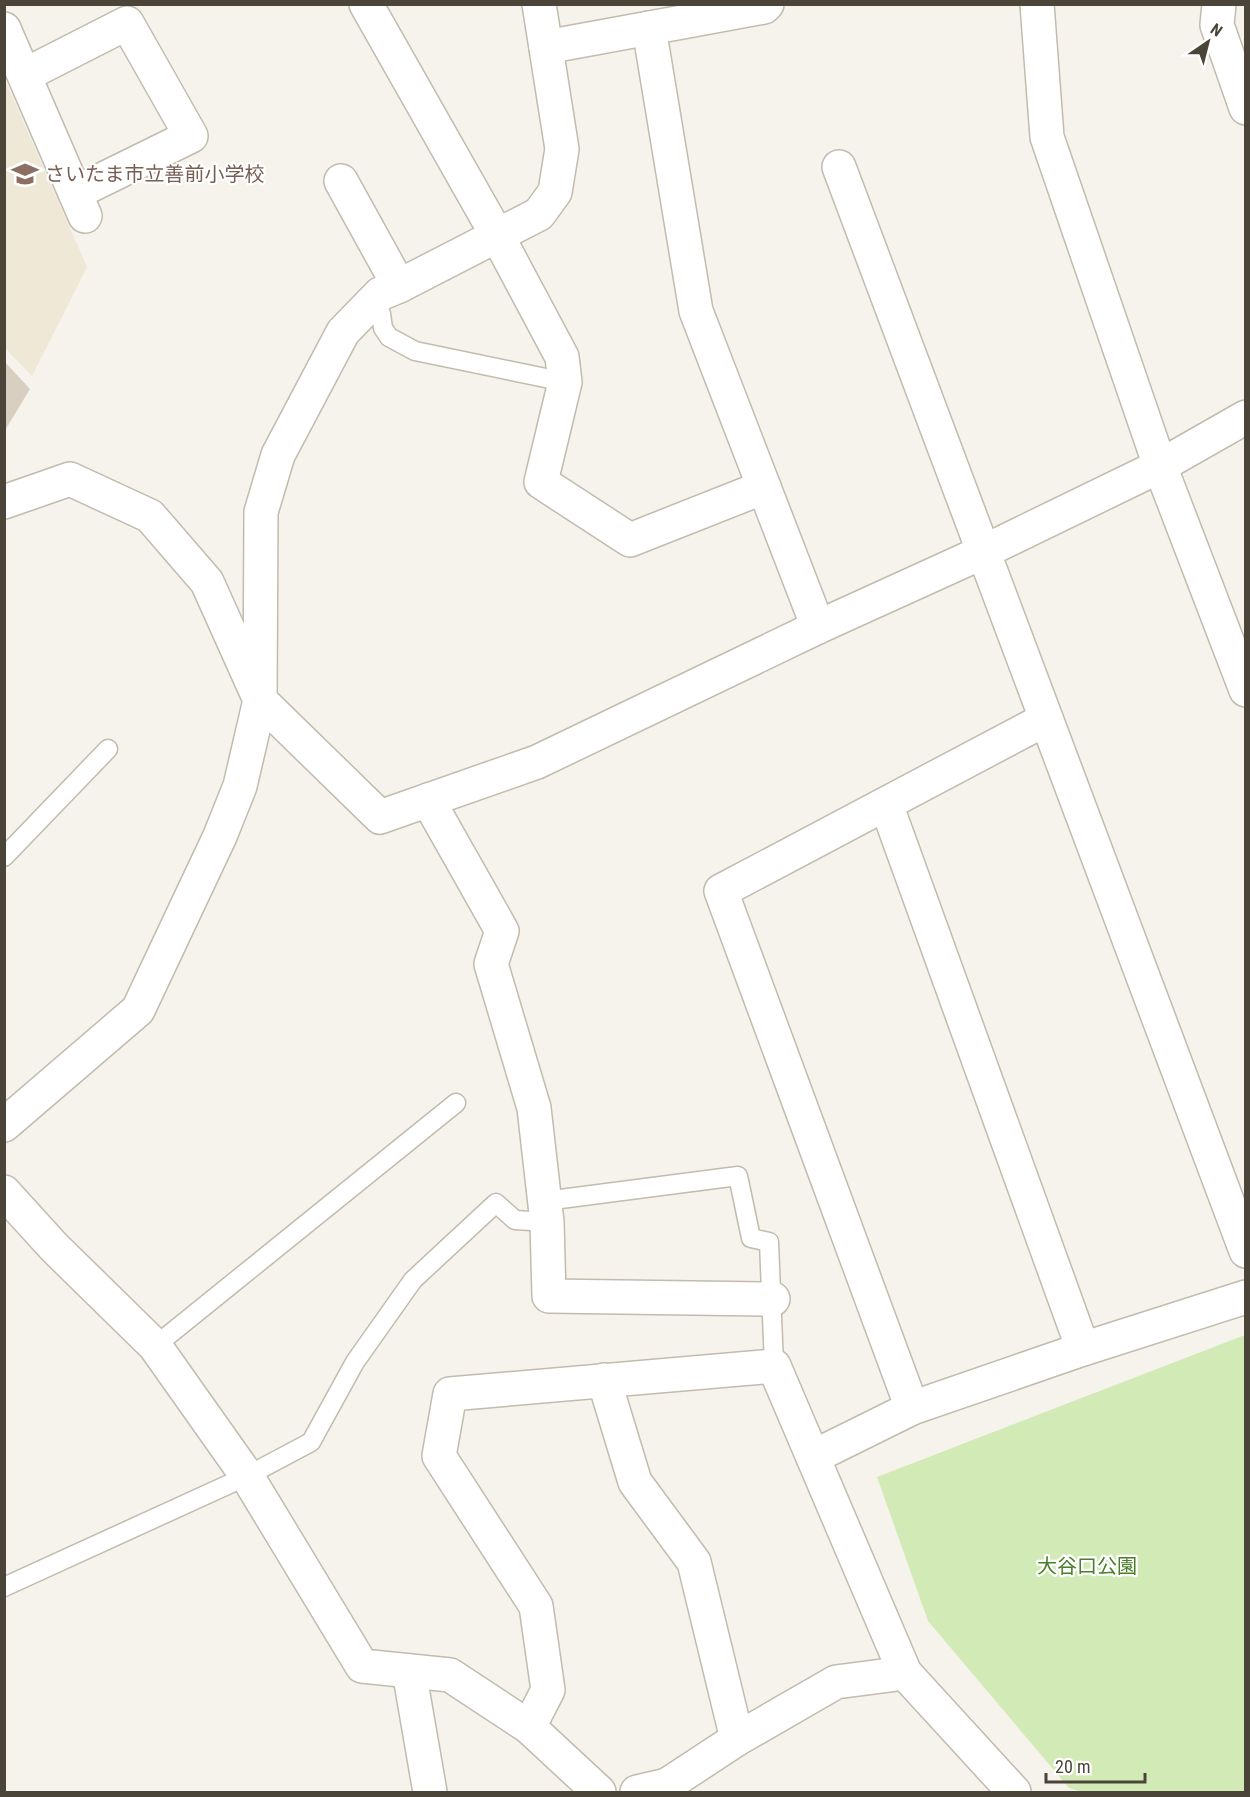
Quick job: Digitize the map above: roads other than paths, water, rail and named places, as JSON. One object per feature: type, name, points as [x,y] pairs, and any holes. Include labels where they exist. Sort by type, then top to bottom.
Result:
[{"type":"street","points":[[366,4],[497,235],[562,357],[565,382],[541,482],[630,540],[764,487]]},
{"type":"street","points":[[4,1125],[138,1010],[220,836],[236,796],[260,700],[261,512],[278,455],[342,332],[385,294],[539,214],[555,192],[562,149],[539,4]]},
{"type":"street","points":[[546,47],[764,7],[767,4]]},
{"type":"street","points":[[1037,4],[1047,137],[1160,466],[1245,690]]},
{"type":"street","points":[[1219,4],[1217,26],[1245,108]]},
{"type":"street","points":[[4,29],[80,205],[191,136],[126,23],[25,75]]},
{"type":"street","points":[[649,28],[696,311],[818,627]]},
{"type":"street","points":[[839,167],[1245,1251]]},
{"type":"street","points":[[341,181],[385,294]]},
{"type":"street","points":[[4,502],[70,479],[150,516],[207,582],[260,700],[380,817],[537,762],[1160,466],[1245,417]]},
{"type":"street","points":[[912,1408],[721,891],[1046,719]]},
{"type":"street","points":[[428,800],[502,931],[491,964],[534,1108],[546,1211],[549,1296],[772,1299]]},
{"type":"street","points":[[886,804],[1083,1349]]},
{"type":"street","points":[[4,1192],[54,1247],[155,1346],[247,1476],[362,1666],[450,1675],[529,1727],[599,1792]]},
{"type":"street","points":[[813,1457],[912,1408],[1083,1349],[1245,1297]]},
{"type":"street","points":[[529,1727],[548,1690],[536,1606],[439,1456],[450,1394],[774,1366],[905,1673],[1014,1792]]},
{"type":"street","points":[[604,1380],[635,1482],[694,1562],[737,1739]]},
{"type":"street","points":[[409,1671],[430,1792]]},
{"type":"street","points":[[637,1792],[667,1785],[737,1739],[836,1682],[905,1673]]},
{"type":"lane","points":[[385,294],[381,314],[383,328],[389,337],[416,351],[565,382]]},
{"type":"lane","points":[[4,857],[108,749]]},
{"type":"lane","points":[[155,1346],[456,1103]]},
{"type":"lane","points":[[4,1587],[247,1476],[311,1442],[355,1362],[413,1280],[496,1203],[515,1220],[546,1211],[738,1176],[751,1238],[770,1242],[774,1366]]},
{"type":"place","name":"さいたま市立善前小学校","points":[[25,174]]},
{"type":"park label","name":"大谷口公園","points":[[1087,1566]]}]
